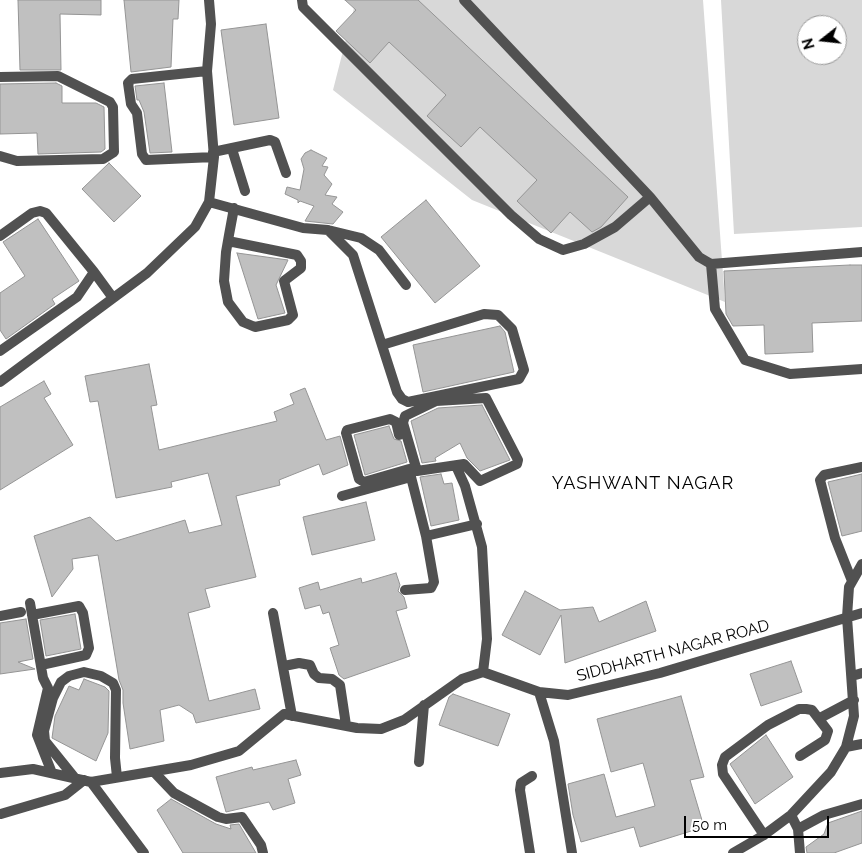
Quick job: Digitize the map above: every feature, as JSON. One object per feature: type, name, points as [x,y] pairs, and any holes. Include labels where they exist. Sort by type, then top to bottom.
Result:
[{"type":"street","points":[[0,382],[147,273],[195,227],[209,202],[213,155],[207,70],[211,24],[209,0]]},
{"type":"street","points":[[302,0],[303,7],[511,214],[539,239],[563,250],[584,244],[615,226],[650,197]]},
{"type":"street","points":[[464,0],[650,197],[687,245],[699,257],[711,264],[862,252]]},
{"type":"street","points":[[207,70],[132,79],[128,83],[131,104],[137,113],[142,154],[146,160],[213,155],[270,140],[274,142],[286,173]]},
{"type":"street","points":[[0,77],[58,76],[110,102],[113,107],[114,152],[103,159],[16,160],[0,156]]},
{"type":"street","points":[[232,149],[245,191]]},
{"type":"street","points":[[209,202],[303,228],[328,230],[361,238],[379,250],[406,285]]},
{"type":"street","points":[[228,241],[297,255],[301,261],[301,268],[284,281],[293,315],[288,320],[255,327],[243,322],[228,302],[224,280],[228,241],[234,208]]},
{"type":"street","points":[[0,236],[32,213],[40,211],[46,213],[114,298]]},
{"type":"street","points":[[328,230],[353,255],[397,392],[402,399],[408,402],[519,379],[524,370],[512,329],[498,315],[484,314],[382,345]]},
{"type":"street","points":[[711,264],[715,309],[745,360],[790,374],[862,369]]},
{"type":"street","points":[[0,351],[77,297],[94,272]]},
{"type":"street","points":[[470,500],[478,481],[514,466],[518,460],[486,398],[436,401],[405,416],[403,419],[417,472],[467,466],[478,481]]},
{"type":"street","points":[[405,590],[431,588],[434,582],[426,536],[410,473],[396,422],[390,419],[347,430],[359,479],[364,482],[410,473]]},
{"type":"street","points":[[0,774],[33,769],[83,780],[154,772],[191,765],[239,751],[284,714],[381,729],[404,720],[462,679],[483,672],[487,639],[486,596],[477,524],[470,500],[456,466]]},
{"type":"street","points":[[852,582],[835,538],[820,480],[824,475],[862,467]]},
{"type":"street","points":[[342,496],[410,473]]},
{"type":"street","points":[[426,536],[477,524]]},
{"type":"street","points":[[733,853],[764,835],[791,815],[831,772],[846,748],[854,716],[857,674],[847,617],[849,587],[862,564]]},
{"type":"street","points":[[30,603],[41,665],[48,688],[37,735],[52,773]]},
{"type":"street","points":[[32,614],[79,606],[83,613],[89,648],[86,655],[41,665]]},
{"type":"street","points":[[0,616],[21,612]]},
{"type":"street","points":[[273,613],[292,716]]},
{"type":"street","name":"SIDDHARTH NAGAR ROAD","points":[[483,672],[539,692],[568,695],[660,672],[862,613]]},
{"type":"street","points":[[284,666],[299,663],[310,665],[314,674],[319,678],[332,680],[340,685],[346,725]]},
{"type":"street","points":[[117,777],[115,758],[116,690],[113,683],[102,676],[84,672],[69,676],[61,682],[53,698],[44,731],[45,741],[83,780],[144,853]]},
{"type":"street","points":[[539,692],[554,741],[572,853]]},
{"type":"street","points":[[820,718],[854,700]]},
{"type":"street","points":[[419,762],[424,705]]},
{"type":"street","points":[[764,835],[723,774],[722,764],[724,757],[768,725],[799,709],[812,710],[820,718],[828,731],[825,740],[800,756]]},
{"type":"street","points":[[846,748],[862,744]]},
{"type":"street","points":[[154,772],[174,793],[218,817],[226,819],[242,817],[260,844],[263,853]]},
{"type":"street","points":[[530,853],[520,790],[521,784],[532,776]]},
{"type":"street","points":[[2,814],[65,795],[83,780]]},
{"type":"street","points":[[798,829],[824,815],[862,804]]},
{"type":"street","points":[[791,815],[798,829],[800,853]]},
{"type":"shaded area","points":[[356,0],[703,0],[725,302],[472,200],[333,90]]},
{"type":"shaded area","points":[[721,0],[862,0],[862,227],[734,234]]},
{"type":"building","points":[[18,0],[101,0],[101,15],[60,14],[61,70],[20,70]]},
{"type":"building","points":[[124,0],[179,0],[178,19],[173,19],[171,67],[131,72]]},
{"type":"building","points":[[345,0],[418,0],[628,197],[601,227],[592,232],[570,212],[551,233],[517,201],[537,180],[480,127],[461,147],[427,116],[446,95],[389,42],[370,63],[336,31],[356,10]]},
{"type":"building","points":[[266,24],[279,118],[234,125],[221,30]]},
{"type":"building","points":[[56,83],[62,86],[62,103],[96,103],[104,107],[105,149],[101,152],[38,154],[37,133],[0,134],[0,84]]},
{"type":"building","points":[[164,83],[172,152],[150,153],[144,112],[139,100],[137,100],[135,86]]},
{"type":"building","points":[[311,150],[327,158],[322,166],[328,167],[324,175],[332,184],[325,195],[337,197],[332,204],[343,212],[333,224],[305,221],[314,206],[300,201],[298,203],[298,200],[285,194],[287,187],[300,190],[304,169],[301,159],[305,153]]},
{"type":"building","points":[[109,163],[141,196],[114,222],[82,189]]},
{"type":"building","points":[[426,200],[480,266],[435,303],[381,237]]},
{"type":"building","points":[[38,219],[79,281],[52,299],[55,304],[6,339],[0,330],[0,293],[25,276],[3,242]]},
{"type":"building","points":[[237,253],[288,260],[276,285],[285,313],[258,319]]},
{"type":"building","points":[[862,265],[862,321],[812,323],[813,352],[765,354],[764,325],[733,326],[726,314],[724,271]]},
{"type":"building","points":[[500,326],[505,332],[514,372],[423,392],[413,345]]},
{"type":"building","points":[[149,364],[157,405],[151,406],[159,450],[277,421],[274,412],[294,404],[290,394],[305,388],[326,440],[340,436],[348,465],[323,475],[319,464],[279,480],[280,485],[236,496],[256,577],[205,589],[210,607],[188,613],[209,701],[255,689],[260,709],[196,723],[193,714],[179,705],[160,710],[164,741],[130,749],[123,703],[123,690],[119,680],[98,555],[72,559],[73,569],[52,597],[34,536],[90,517],[116,541],[185,520],[189,533],[222,525],[208,473],[171,482],[172,487],[116,498],[98,401],[90,402],[85,376]]},
{"type":"building","points":[[44,381],[51,394],[44,398],[73,445],[0,490],[0,407]]},
{"type":"building","points":[[482,405],[510,460],[480,471],[467,458],[460,443],[435,458],[436,461],[422,463],[411,421],[438,408]]},
{"type":"building","points":[[389,426],[394,439],[401,441],[407,462],[365,475],[354,435]]},
{"type":"building","points":[[441,474],[444,484],[452,483],[459,520],[431,526],[420,477]]},
{"type":"building","points":[[862,474],[862,531],[842,536],[828,482]]},
{"type":"building","points":[[366,502],[375,540],[312,555],[303,517]]},
{"type":"building","points":[[396,573],[400,585],[398,591],[404,597],[407,608],[396,611],[410,656],[344,679],[339,675],[330,648],[339,645],[329,612],[323,614],[320,605],[305,609],[299,588],[318,582],[320,590],[361,578],[362,583]]},
{"type":"building","points":[[525,591],[560,610],[593,607],[599,622],[646,601],[656,631],[565,663],[561,615],[540,655],[502,635]]},
{"type":"building","points":[[75,614],[81,649],[46,656],[40,620]]},
{"type":"building","points":[[26,619],[33,659],[18,662],[35,669],[0,674],[0,623]]},
{"type":"building","points":[[791,661],[802,692],[761,706],[750,674]]},
{"type":"building","points":[[84,679],[105,687],[109,691],[108,733],[96,761],[52,738],[55,716],[69,686],[79,690]]},
{"type":"building","points":[[453,694],[510,714],[498,746],[439,725],[449,697]]},
{"type":"building","points":[[681,696],[704,777],[690,780],[704,827],[640,847],[634,827],[581,842],[573,815],[568,784],[604,774],[616,817],[655,806],[643,763],[611,772],[597,719]]},
{"type":"building","points":[[766,735],[793,777],[755,804],[730,764]]},
{"type":"building","points":[[296,760],[301,775],[288,779],[295,803],[273,810],[269,802],[226,812],[216,777],[252,767],[253,770]]},
{"type":"building","points":[[171,799],[216,824],[231,829],[230,825],[239,824],[256,853],[183,853],[157,810]]},
{"type":"building","points":[[862,811],[862,843],[834,853],[807,853],[806,847],[824,834],[828,823]]},
{"type":"district","name":"YASHWANT NAGAR","points":[[643,484]]}]
